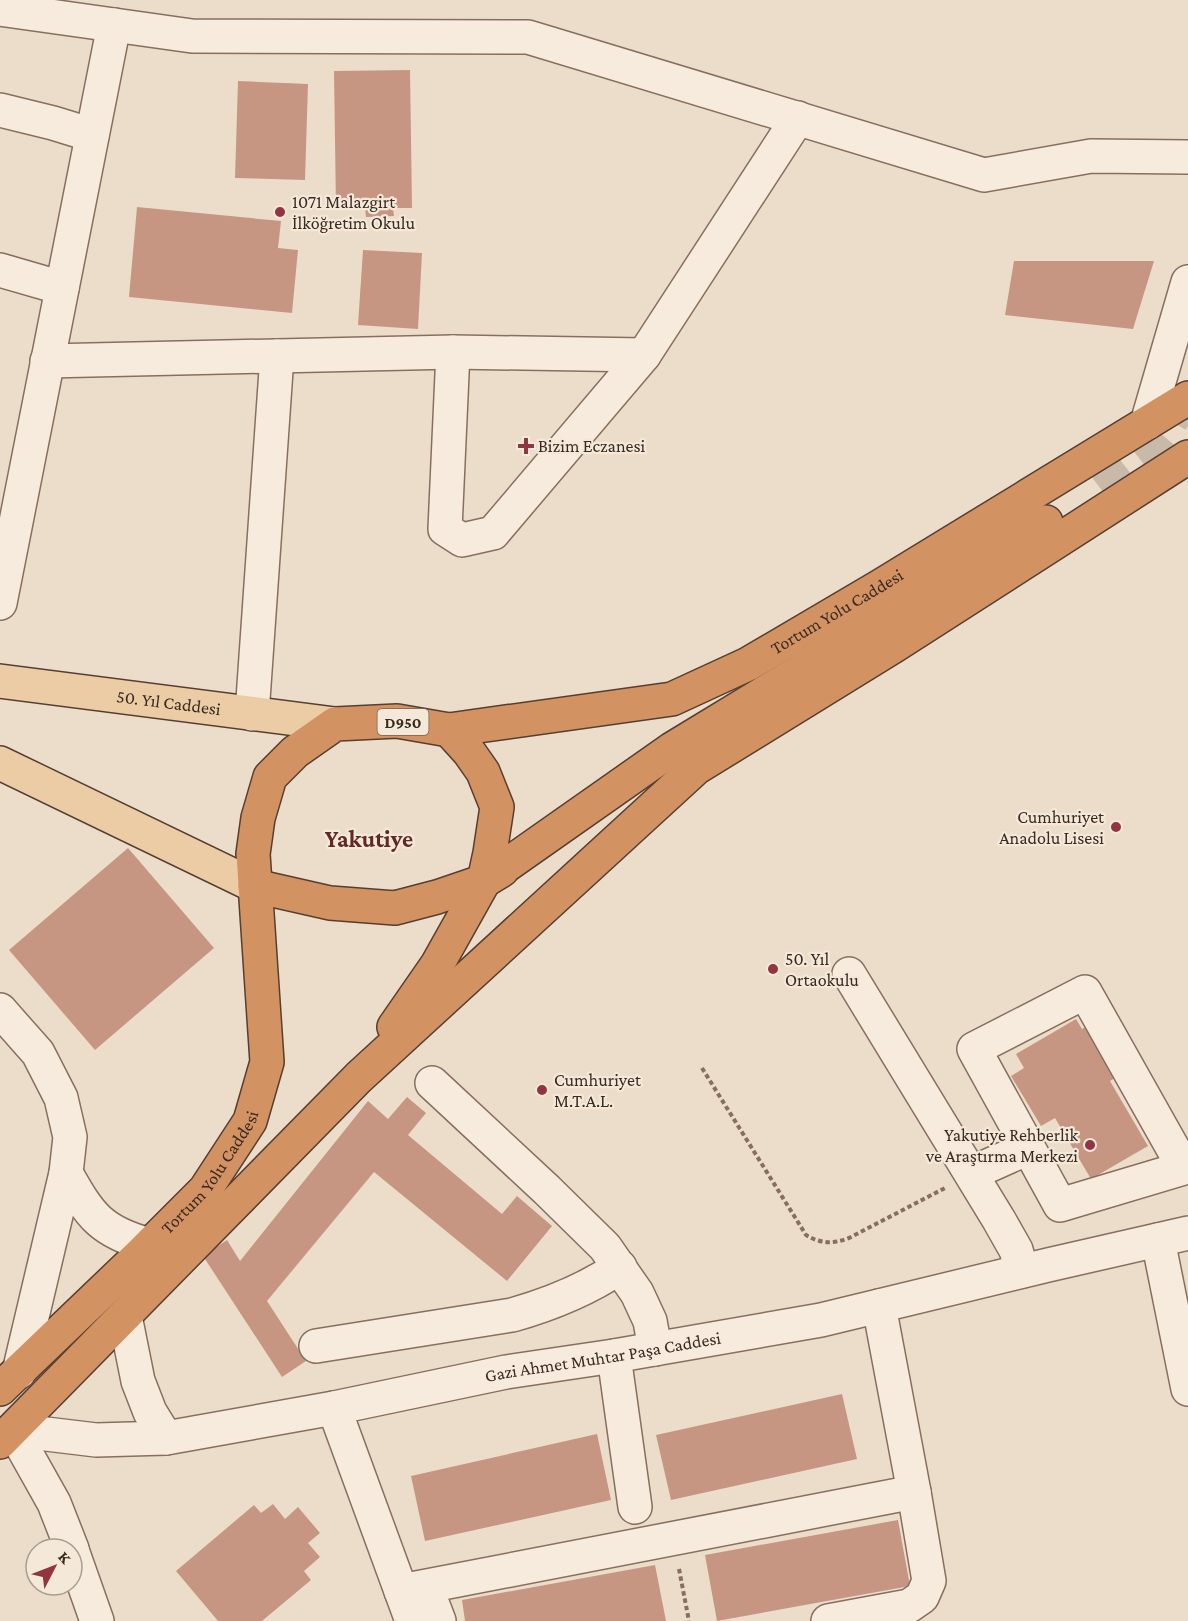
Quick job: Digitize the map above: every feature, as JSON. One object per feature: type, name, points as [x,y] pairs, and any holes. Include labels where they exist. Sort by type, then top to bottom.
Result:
[{"type":"highway","name":"Tortum Yolu Caddesi","points":[[9,1381],[205,1190],[250,1121],[267,1062],[253,854],[258,818],[270,777],[295,752],[335,724],[397,721],[449,730],[672,699],[748,664],[869,593],[1188,398]]},
{"type":"highway","name":"Tortum Yolu Caddesi","points":[[255,886],[330,903],[395,908],[484,881],[564,834],[696,768],[1173,476],[1188,457]]},
{"type":"highway","points":[[484,881],[672,750],[1101,489]]},
{"type":"highway","name":"Tortum Yolu Caddesi","points":[[359,1077],[437,965],[484,881],[496,807],[483,772],[449,730]]},
{"type":"highway","name":"Tortum Yolu Caddesi","points":[[6,1436],[359,1077],[696,768]]},
{"type":"main road","name":"50. Yıl Caddesi","points":[[0,681],[335,724]]},
{"type":"main road","points":[[0,764],[255,886]]},
{"type":"street","points":[[0,9],[192,36],[528,37],[984,175],[1091,156],[1188,157]]},
{"type":"street","points":[[0,603],[13,463],[48,361],[114,25]]},
{"type":"street","points":[[0,110],[92,135]]},
{"type":"street","points":[[453,352],[445,529],[462,540],[493,533],[644,355],[798,118]]},
{"type":"street","points":[[0,270],[62,288]]},
{"type":"street","points":[[1147,423],[1188,282]]},
{"type":"street","points":[[48,361],[453,352],[644,355]]},
{"type":"street","points":[[252,714],[277,356]]},
{"type":"street","points":[[849,974],[972,1173],[1016,1250],[1022,1271]]},
{"type":"street","points":[[1084,992],[1184,1168],[1060,1205],[1028,1148],[974,1049],[1084,992]]},
{"type":"street","points":[[0,1010],[38,1053],[61,1098],[70,1137],[66,1173],[9,1381]]},
{"type":"street","points":[[432,1083],[605,1247],[638,1293],[656,1349]]},
{"type":"street","points":[[972,1173],[1028,1148]]},
{"type":"street","points":[[66,1173],[82,1203],[110,1231],[126,1239],[150,1245]]},
{"type":"street","points":[[1173,1237],[1188,1389]]},
{"type":"street","name":"Gazi Ahmet Muhtar Paşa Caddesi","points":[[6,1436],[96,1440],[166,1438],[333,1408],[506,1372],[614,1356],[821,1320],[1173,1237]]},
{"type":"street","points":[[316,1346],[520,1312],[577,1292],[620,1267]]},
{"type":"street","points":[[828,1621],[909,1606],[922,1597],[928,1581],[914,1492],[879,1306]]},
{"type":"street","points":[[125,1316],[138,1381],[150,1412],[166,1438]]},
{"type":"street","points":[[614,1356],[634,1507]]},
{"type":"street","points":[[333,1408],[413,1600],[439,1621]]},
{"type":"street","points":[[6,1436],[54,1503],[67,1537]]},
{"type":"street","points":[[413,1600],[674,1539],[914,1492]]},
{"type":"street","points":[[84,1584],[97,1621]]},
{"type":"path","points":[[702,1068],[806,1235],[815,1240],[824,1243],[849,1238],[972,1173]]},
{"type":"path","points":[[674,1539],[689,1621]]},
{"type":"building","points":[[410,70],[412,208],[393,208],[394,216],[366,217],[365,208],[336,209],[334,71]]},
{"type":"building","points":[[238,81],[308,84],[305,180],[235,178]]},
{"type":"building","points":[[137,207],[281,221],[278,248],[298,250],[292,313],[129,297]]},
{"type":"building","points":[[363,250],[422,253],[418,329],[358,325]]},
{"type":"building","points":[[1014,261],[1154,261],[1133,329],[1005,315]]},
{"type":"building","points":[[128,848],[214,948],[95,1050],[9,950]]},
{"type":"building","points":[[1076,1019],[1082,1029],[1093,1022],[1123,1073],[1110,1081],[1148,1146],[1091,1179],[1055,1118],[1041,1126],[1011,1076],[1024,1068],[1016,1054]]},
{"type":"building","points":[[407,1097],[426,1113],[408,1135],[502,1214],[517,1196],[552,1226],[507,1281],[374,1172],[267,1301],[306,1361],[282,1377],[203,1256],[227,1240],[240,1261],[368,1101],[388,1119]]},
{"type":"building","points":[[842,1394],[857,1459],[671,1500],[656,1435]]},
{"type":"building","points":[[597,1434],[611,1500],[425,1541],[411,1476]]},
{"type":"building","points":[[273,1504],[285,1519],[298,1507],[320,1533],[308,1543],[320,1557],[304,1571],[311,1580],[262,1621],[218,1621],[176,1571],[254,1505],[261,1513]]},
{"type":"building","points":[[898,1520],[910,1586],[717,1621],[705,1555]]},
{"type":"building","points":[[655,1565],[666,1621],[465,1621],[462,1600]]},
{"type":"tunnel","points":[[1101,489],[1142,457],[1170,424],[1186,396]]},
{"type":"place","name":"1071 Malazgirt İlköğretim Okulu","points":[[280,212]]},
{"type":"place","name":"Bizim Eczanesi","points":[[526,446]]},
{"type":"place","name":"Cumhuriyet Anadolu Lisesi","points":[[1116,827]]},
{"type":"place","name":"50. Yıl Ortaokulu","points":[[773,969]]},
{"type":"place","name":"Cumhuriyet M.T.A.L.","points":[[542,1090]]},
{"type":"place","name":"Yakutiye Rehberlik ve Araştırma Merkezi","points":[[1090,1145]]},
{"type":"district","name":"Yakutiye","points":[[369,838]]}]
